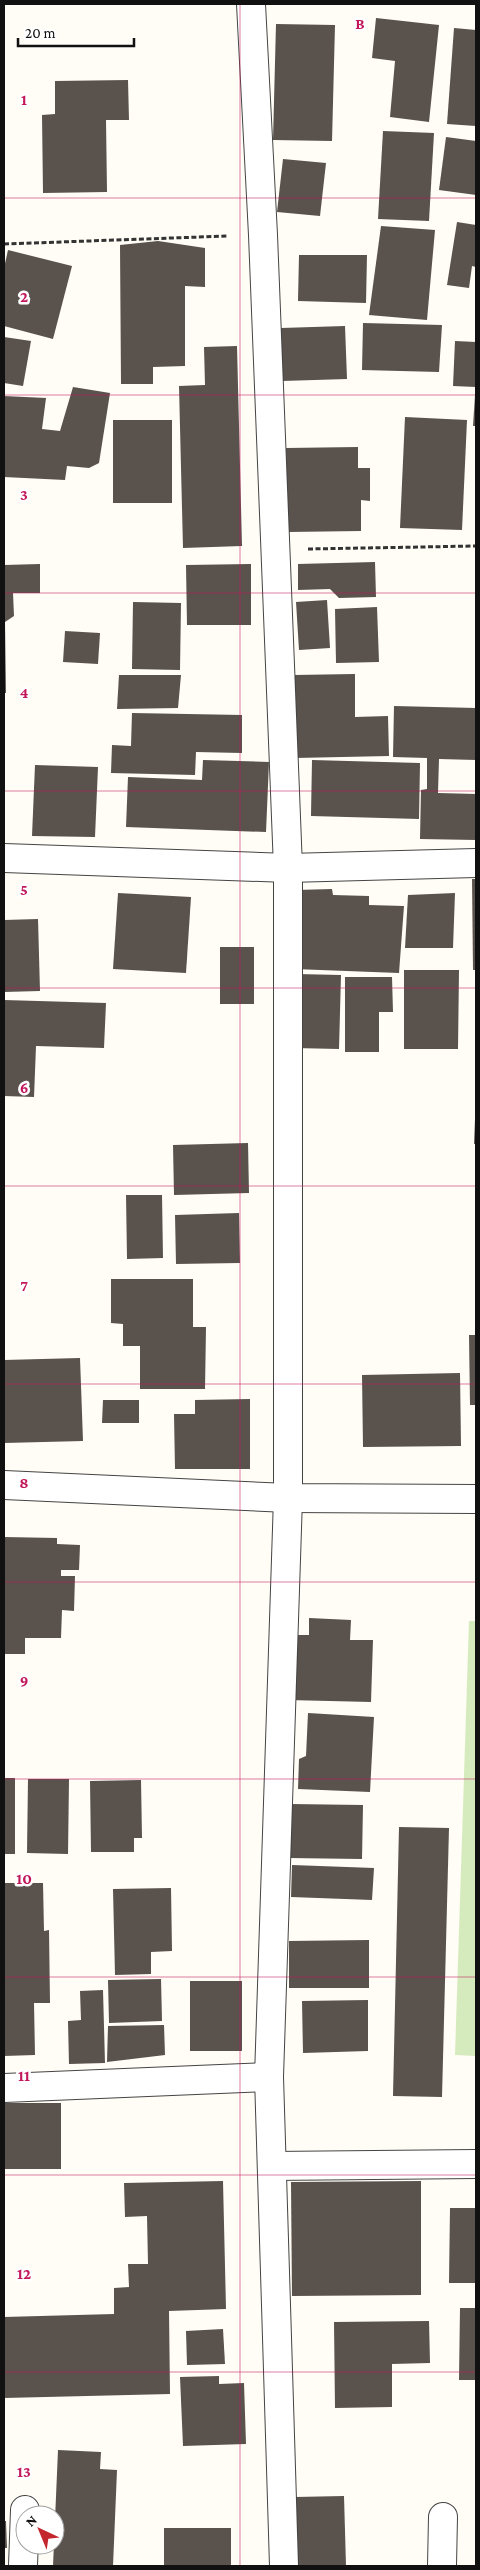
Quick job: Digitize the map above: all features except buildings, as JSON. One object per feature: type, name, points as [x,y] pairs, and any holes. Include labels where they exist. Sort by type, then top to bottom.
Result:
[{"type":"street","points":[[251,4],[263,235],[288,868],[288,1498],[269,2076],[284,2566]]},
{"type":"street","points":[[4,858],[288,868],[476,863]]},
{"type":"street","points":[[4,1485],[288,1498],[476,1499]]},
{"type":"street","points":[[4,2088],[269,2076]]},
{"type":"street","points":[[272,2166],[476,2164]]},
{"type":"street","points":[[442,2566],[443,2517]]},
{"type":"path","points":[[4,244],[263,235]]},
{"type":"path","points":[[275,550],[476,546]]},
{"type":"green space","points":[[469,1621],[476,1621],[476,2056],[455,2055]]}]
